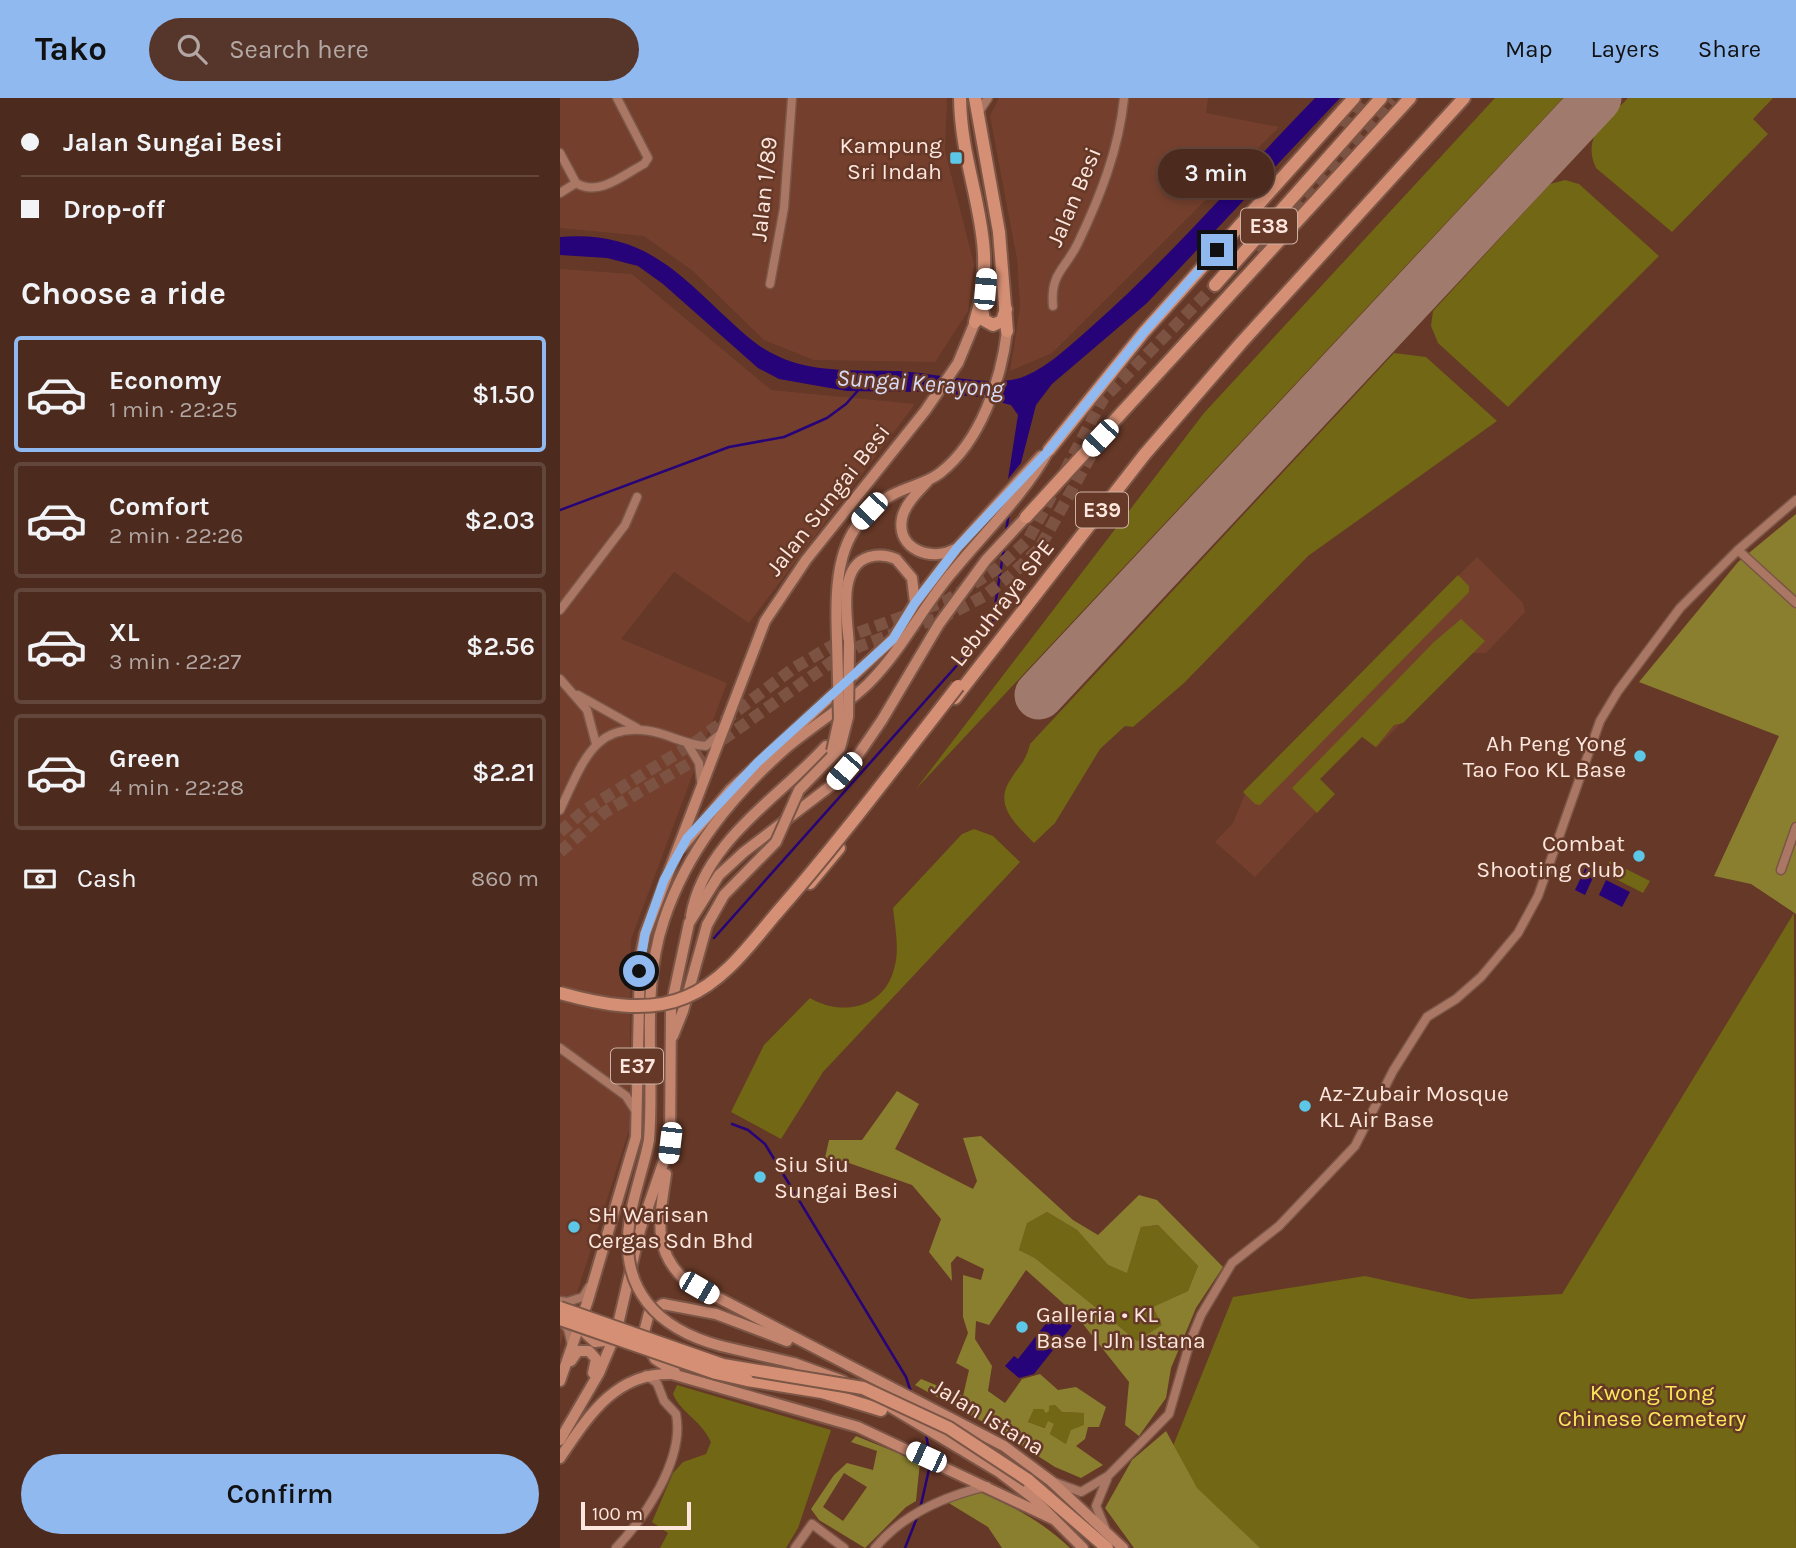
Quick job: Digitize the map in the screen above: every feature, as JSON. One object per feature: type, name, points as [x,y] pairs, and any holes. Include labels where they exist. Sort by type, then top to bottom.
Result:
[{"type":"highway","name":"Jalan Sungai Besi","points":[[960,98],[962,128],[986,254],[985,289],[975,322]]},
{"type":"highway","points":[[975,98],[976,116],[999,232],[1007,331]]},
{"type":"highway","name":"E37","points":[[1049,450],[1144,332],[1354,98]]},
{"type":"highway","name":"E38","points":[[1215,285],[1323,167],[1381,98]]},
{"type":"highway","name":"E37","points":[[1026,517],[1410,98]]},
{"type":"highway","points":[[1398,114],[1416,98]]},
{"type":"highway","name":"Lebuhraya SPE","points":[[560,996],[609,1006],[685,998],[733,964],[821,863],[1140,451],[1457,98]]},
{"type":"highway","name":"Lebuhraya SPE","points":[[560,996],[607,1009],[632,1011],[687,1003],[711,991],[737,967],[825,865],[1144,454],[1464,98]]},
{"type":"highway","points":[[1323,167],[1345,128]]},
{"type":"highway","points":[[981,305],[984,320],[993,325],[1002,321],[1007,307]]},
{"type":"highway","points":[[560,1308],[723,1365],[863,1388],[949,1429],[1028,1480],[1107,1548]]},
{"type":"highway","points":[[560,1320],[716,1373],[822,1392],[881,1410]]},
{"type":"main road","name":"Jalan Sungai Besi","points":[[664,880],[758,635],[779,597],[925,411],[958,363],[975,322]]},
{"type":"main road","points":[[957,548],[944,555],[925,554],[913,548],[902,532],[902,516],[906,507],[927,482],[951,463],[981,418],[1001,366],[1007,331]]},
{"type":"main road","name":"E37","points":[[560,1381],[631,1158],[638,1118],[640,959],[664,880],[687,838],[773,748],[893,639],[915,603],[957,548],[1049,450]]},
{"type":"main road","points":[[916,1423],[873,1397],[817,1370],[691,1337],[666,1324],[644,1299],[630,1267],[627,1237],[649,1140],[653,964],[663,920],[693,853],[737,795],[785,749],[865,687],[896,655],[934,594],[1028,486],[1049,450]]},
{"type":"main road","points":[[825,763],[836,741],[837,583],[847,540],[879,504],[899,491],[927,482]]},
{"type":"main road","name":"E37","points":[[560,1440],[616,1334],[640,1230],[670,1143],[671,1007],[689,923],[719,875],[744,852],[833,784],[856,758],[939,624],[986,560],[1026,517]]},
{"type":"main road","points":[[670,1043],[683,1011],[707,925],[724,895],[776,842],[799,790],[840,748],[848,717],[847,590],[853,568],[858,562],[874,555],[896,559],[912,578],[915,603]]},
{"type":"main road","points":[[689,923],[694,899],[718,856],[748,820],[826,746],[833,729],[838,692]]},
{"type":"main road","points":[[670,1143],[660,1233],[663,1251],[672,1268],[712,1296],[852,1366]]},
{"type":"main road","points":[[617,1208],[586,1331],[592,1340],[602,1342],[607,1339],[629,1277]]},
{"type":"main road","points":[[677,1375],[655,1359],[643,1336],[649,1313],[663,1304],[694,1307],[739,1321],[852,1366]]},
{"type":"main road","points":[[560,1390],[576,1353],[582,1349],[592,1353],[596,1359],[595,1369],[570,1423]]},
{"type":"main road","name":"Jalan Istana","points":[[852,1366],[1004,1446],[1051,1481],[1123,1548]]},
{"type":"main road","points":[[560,1458],[610,1394],[630,1380],[646,1375],[677,1375],[858,1427],[942,1464],[1053,1519]]},
{"type":"main road","points":[[881,1410],[916,1423]]},
{"type":"main road","name":"Jalan Istana","points":[[916,1423],[1010,1480],[1078,1545]]},
{"type":"street","points":[[560,152],[576,184],[585,189],[597,190],[644,163],[648,158],[617,98]]},
{"type":"street","name":"Jalan 1/89","points":[[770,284],[784,208],[792,98]]},
{"type":"street","points":[[976,116],[988,98]]},
{"type":"street","name":"Jalan Besi","points":[[1053,306],[1051,288],[1054,277],[1079,243],[1116,152],[1124,98]]},
{"type":"street","points":[[560,193],[576,184]]},
{"type":"street","points":[[560,610],[625,525],[637,497]]},
{"type":"street","points":[[1051,1481],[1081,1492],[1108,1476],[1169,1413],[1197,1324],[1232,1263],[1279,1226],[1354,1146],[1393,1071],[1427,1017],[1457,999],[1518,933],[1538,896],[1600,721],[1618,691],[1680,608],[1738,550],[1796,500]]},
{"type":"street","points":[[1738,550],[1796,603]]},
{"type":"street","points":[[560,679],[576,694],[587,710],[596,744]]},
{"type":"street","points":[[576,694],[640,729],[688,745],[706,746],[721,733]]},
{"type":"street","points":[[560,810],[596,744],[616,730],[640,729]]},
{"type":"street","points":[[688,745],[699,763],[701,784]]},
{"type":"street","points":[[1781,870],[1796,827]]},
{"type":"street","points":[[560,1048],[626,1096],[633,1103],[638,1118]]},
{"type":"street","points":[[560,1301],[583,1297],[594,1279]]},
{"type":"street","points":[[560,1320],[568,1329],[572,1346]]},
{"type":"street","points":[[616,1548],[643,1518],[655,1496],[677,1438],[676,1414],[664,1401],[660,1387],[646,1375]]},
{"type":"street","points":[[660,1387],[677,1375]]},
{"type":"street","points":[[959,1493],[964,1475]]},
{"type":"street","points":[[1106,1530],[1096,1506],[1108,1476]]},
{"type":"street","points":[[875,1548],[896,1528],[932,1505],[959,1493],[987,1486]]},
{"type":"street","points":[[795,1548],[812,1524],[844,1548]]},
{"type":"shaded area","points":[[560,98],[947,98],[945,151],[974,264],[968,311],[935,362],[814,360],[764,340],[693,271],[644,236],[560,228]]},
{"type":"shaded area","points":[[999,98],[1208,98],[1206,113],[1279,127],[1052,353],[1010,371],[1020,307],[1017,259],[990,116]]},
{"type":"shaded area","points":[[560,269],[632,274],[771,390],[915,404],[749,623],[674,572],[621,639],[727,683],[631,939],[629,1130],[560,1346]]},
{"type":"shaded area","points":[[1796,514],[1796,914],[1751,884],[1714,876],[1779,736],[1639,682],[1738,562]]},
{"type":"shaded area","points":[[1477,557],[1523,603],[1525,612],[1486,653],[1472,653],[1376,748],[1361,736],[1319,780],[1333,794],[1255,877],[1215,842],[1233,823],[1247,789]]},
{"type":"shaded area","points":[[897,1091],[919,1104],[895,1149],[973,1189],[977,1181],[963,1138],[981,1136],[1073,1220],[1098,1235],[1139,1195],[1157,1200],[1223,1267],[1196,1308],[1171,1368],[1166,1398],[1139,1436],[1125,1425],[1129,1382],[1075,1314],[1026,1270],[989,1325],[976,1321],[975,1339],[992,1366],[988,1391],[1005,1403],[1022,1379],[1040,1374],[1058,1390],[1076,1387],[1106,1407],[1099,1427],[1088,1427],[1085,1439],[1076,1446],[1103,1465],[1081,1478],[1055,1467],[994,1428],[915,1385],[921,1379],[963,1396],[969,1370],[956,1363],[968,1333],[963,1317],[963,1275],[981,1280],[984,1269],[957,1256],[951,1263],[952,1281],[929,1252],[941,1219],[912,1185],[846,1162],[825,1158],[829,1140],[862,1140]],"holes":[[[1047,1212],[1077,1230],[1108,1265],[1127,1273],[1141,1227],[1158,1225],[1198,1266],[1188,1291],[1153,1307],[1162,1325],[1137,1341],[1035,1258],[1019,1250],[1027,1223]],[[1055,1405],[1062,1412],[1084,1413],[1084,1425],[1071,1430],[1066,1444],[1050,1434],[1054,1424],[1048,1421],[1045,1428],[1028,1422],[1034,1409],[1043,1409],[1046,1413],[1049,1406]]]},
{"type":"shaded area","points":[[1166,1431],[1197,1488],[1260,1548],[1134,1548],[1105,1508],[1132,1460]]},
{"type":"shaded area","points":[[856,1436],[920,1462],[916,1501],[906,1507],[865,1548],[819,1520],[811,1509],[834,1475],[847,1463],[873,1470],[877,1451],[851,1442]],"holes":[[[844,1473],[867,1487],[843,1521],[823,1507]]]},
{"type":"shaded area","points":[[982,1493],[1029,1516],[1070,1548],[1002,1548],[988,1527],[947,1502],[964,1494]]},
{"type":"green space","points":[[1495,98],[1563,98],[916,789],[1204,413]]},
{"type":"green space","points":[[1628,98],[1773,98],[1753,119],[1768,134],[1672,232],[1596,168],[1592,156],[1594,137],[1598,129]]},
{"type":"green space","points":[[1565,180],[1579,184],[1659,256],[1508,407],[1438,343],[1431,326],[1433,311],[1550,184]]},
{"type":"green space","points":[[1394,353],[1426,357],[1497,421],[1308,556],[1184,683],[1133,727],[1125,726],[1100,749],[1055,823],[1034,843],[1010,816],[1004,800],[1009,782],[1024,761],[1030,744]]},
{"type":"green space","points":[[1458,575],[1469,586],[1469,592],[1260,805],[1255,804],[1243,792]]},
{"type":"green space","points":[[1461,619],[1485,641],[1403,723],[1394,725],[1376,747],[1362,737],[1320,779],[1335,794],[1317,813],[1292,788],[1434,642]]},
{"type":"green space","points":[[974,829],[993,836],[1020,862],[823,1072],[781,1139],[731,1112],[764,1045],[810,998],[822,1004],[848,1007],[860,1005],[881,993],[889,982],[896,962],[893,908],[962,834]]},
{"type":"green space","points":[[1610,861],[1650,881],[1643,893],[1604,873]]},
{"type":"green space","name":"Kwong Tong Chinese Cemetery","points":[[1794,913],[1796,1548],[1204,1548],[1167,1461],[1233,1297],[1365,1276],[1470,1299],[1562,1294]]},
{"type":"green space","points":[[1047,1212],[1077,1230],[1108,1265],[1127,1272],[1141,1227],[1158,1225],[1198,1266],[1188,1291],[1154,1307],[1163,1325],[1137,1341],[1035,1258],[1019,1250],[1027,1222]]},
{"type":"green space","points":[[677,1385],[831,1430],[798,1528],[786,1548],[660,1548],[668,1533],[652,1522],[673,1473],[683,1462],[706,1454],[711,1442],[676,1400],[673,1394]]},
{"type":"green space","points":[[1055,1405],[1062,1412],[1084,1413],[1085,1425],[1066,1444],[1050,1434],[1054,1424],[1046,1428],[1028,1422],[1034,1409]]},
{"type":"water","name":"Sungai Kerayong","points":[[1315,98],[1340,98],[1147,303],[1052,384],[1036,405],[1021,463],[1008,479],[1018,415],[1011,405],[979,397],[923,392],[847,391],[779,379],[758,368],[663,284],[638,266],[607,258],[560,255],[560,237],[592,237],[620,242],[643,251],[685,279],[764,349],[799,364],[835,370],[907,372],[1007,381],[1039,369],[1119,302]]},
{"type":"water","points":[[1587,865],[1597,869],[1585,895],[1575,890]]},
{"type":"water","points":[[1606,880],[1630,892],[1622,907],[1599,895]]},
{"type":"water","points":[[1055,1312],[1072,1326],[1034,1374],[1019,1378],[1005,1366],[1014,1356],[1018,1359]]},
{"type":"waterway","name":"Sungai Kerayong","points":[[560,510],[729,447],[784,437],[827,418],[846,404],[861,387]]},
{"type":"waterway","points":[[1006,531],[1009,513]]},
{"type":"waterway","points":[[714,938],[992,626],[1004,548]]},
{"type":"waterway","points":[[732,1124],[748,1130],[765,1144],[906,1377],[912,1395]]},
{"type":"waterway","points":[[926,1434],[930,1458]]},
{"type":"waterway","points":[[920,1509],[930,1465]]},
{"type":"waterway","points":[[905,1548],[918,1515]]},
{"type":"runway","points":[[1039,695],[1597,98]]},
{"type":"tunnel","points":[[1345,128],[1361,98]]},
{"type":"tunnel","points":[[1260,253],[1391,98]]},
{"type":"tunnel","points":[[1065,471],[1103,399],[1215,285]]},
{"type":"tunnel","points":[[560,852],[605,812],[690,763],[833,661],[860,646],[952,613],[984,596],[1039,549],[1099,441]]},
{"type":"tunnel","points":[[560,832],[585,810],[697,741],[794,668],[849,636],[946,601],[995,570],[1028,540],[1056,487]]},
{"type":"place","name":"Kampung Sri Indah","points":[[956,158]]},
{"type":"place","name":"Ah Peng Yong Tao Foo KL Base","points":[[1640,756]]},
{"type":"place","name":"Combat Shooting Club","points":[[1639,856]]},
{"type":"place","name":"Az-Zubair Mosque KL Air Base","points":[[1305,1106]]},
{"type":"place","name":"Siu Siu Sungai Besi","points":[[760,1177]]},
{"type":"place","name":"SH Warisan Cergas Sdn Bhd","points":[[574,1227]]},
{"type":"place","name":"Galleria • KL Base | Jln Istana","points":[[1022,1327]]},
{"type":"route","points":[[639,971],[645,934],[664,880],[687,838],[758,762],[893,639],[915,603],[957,548],[1049,450],[1144,332],[1217,250]]}]
